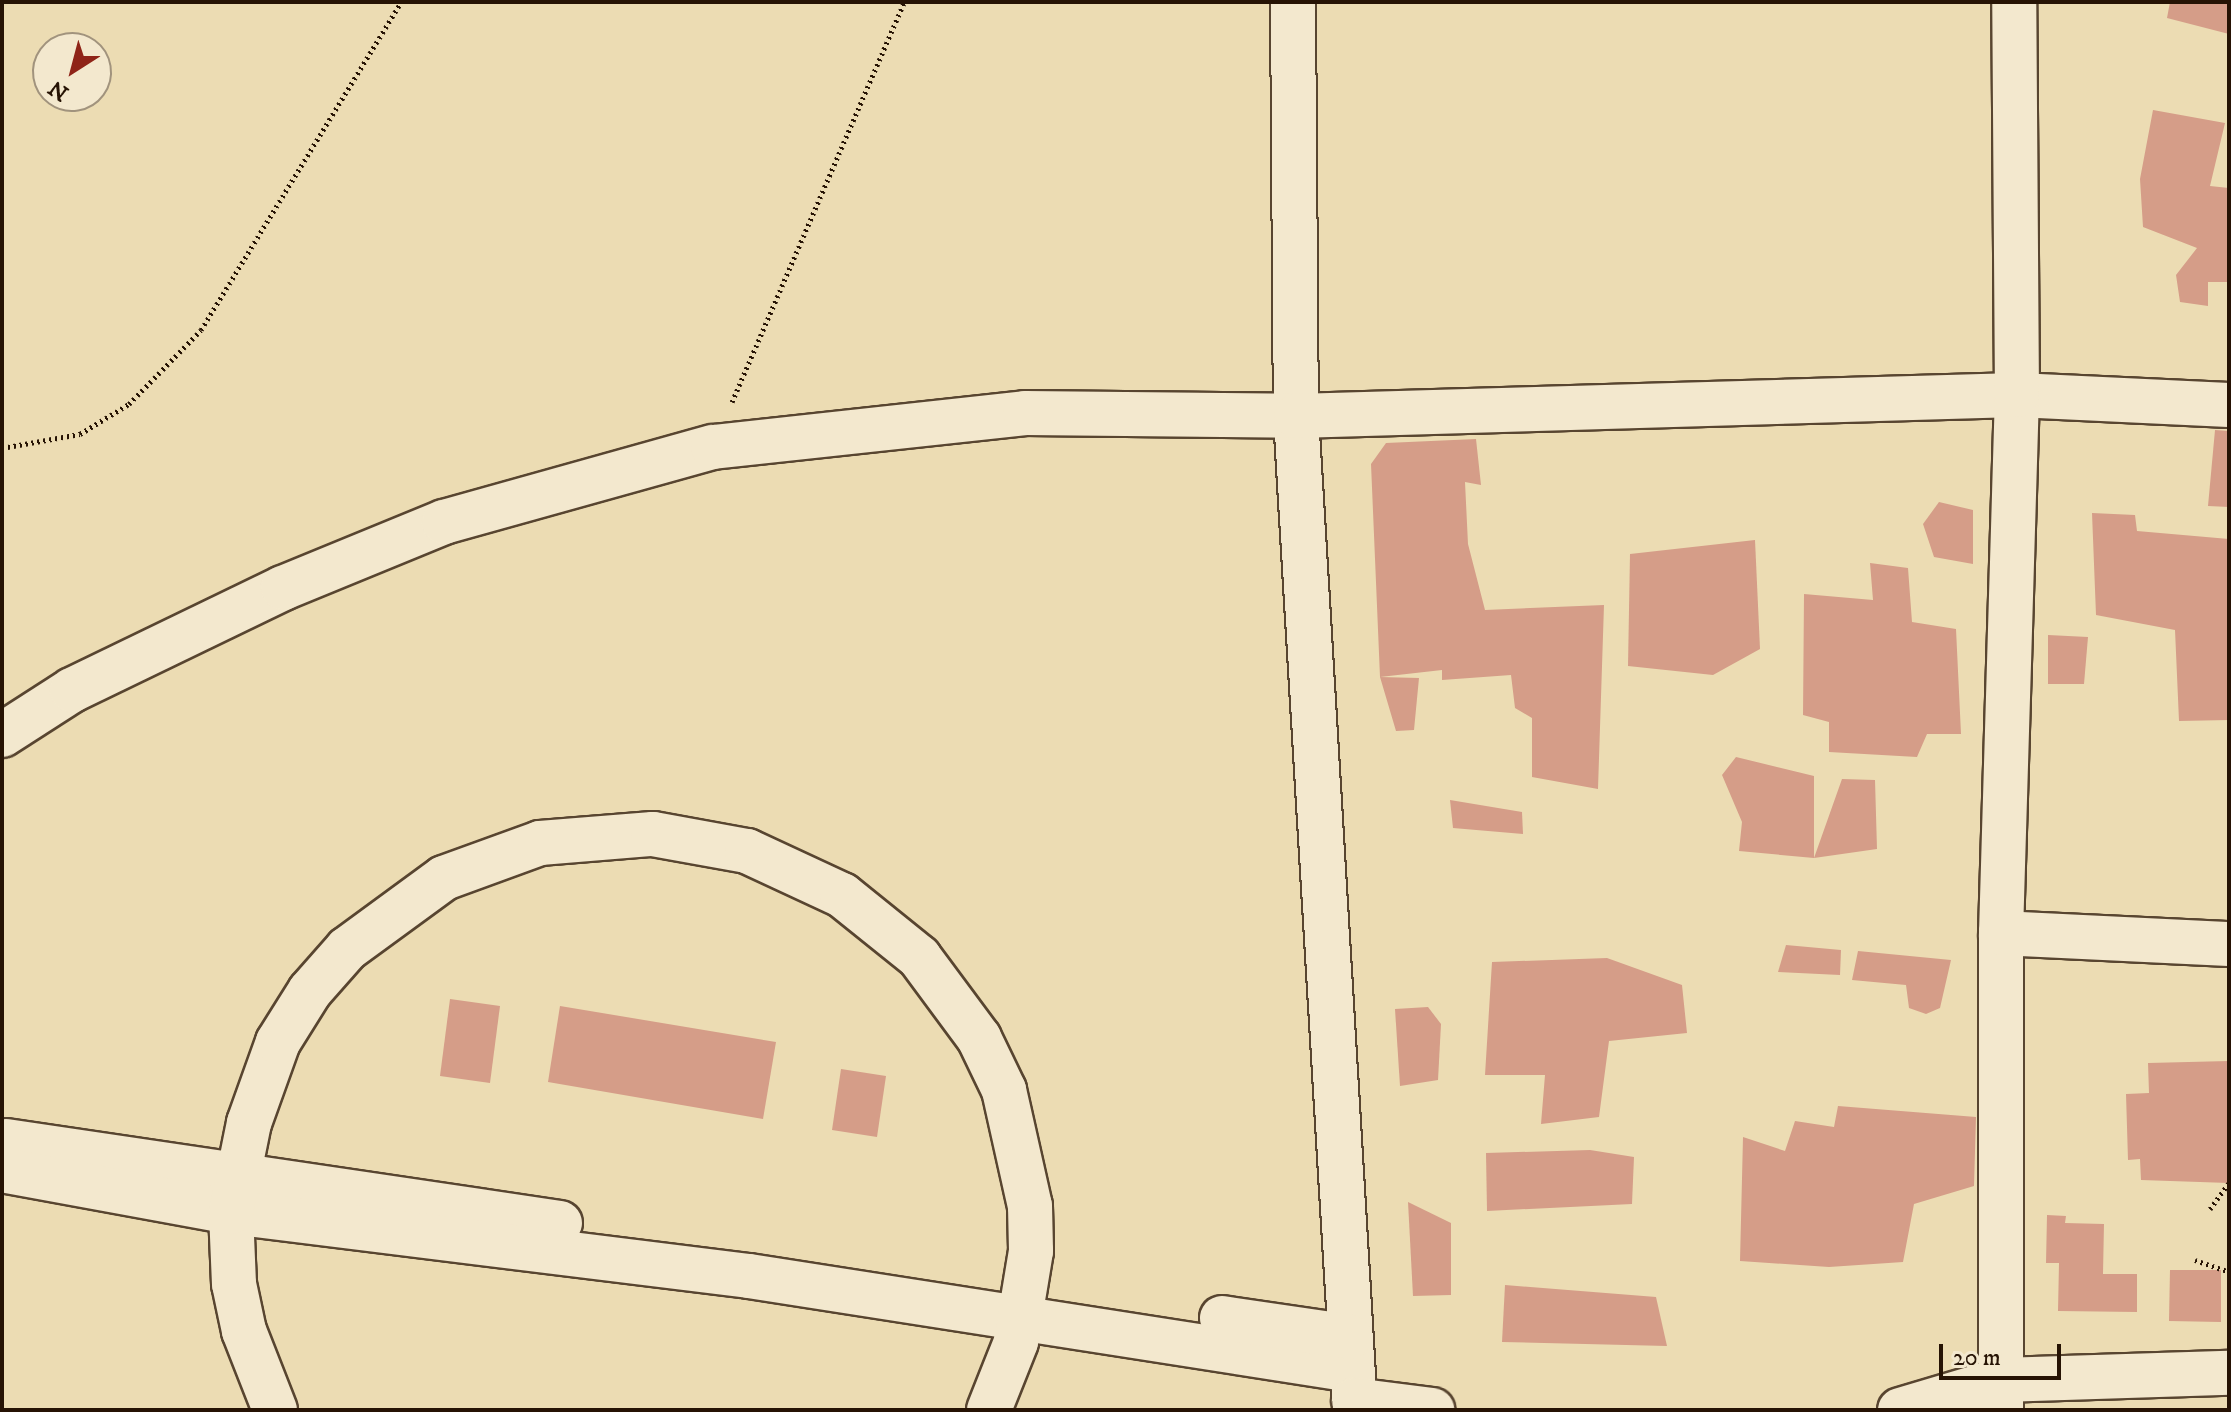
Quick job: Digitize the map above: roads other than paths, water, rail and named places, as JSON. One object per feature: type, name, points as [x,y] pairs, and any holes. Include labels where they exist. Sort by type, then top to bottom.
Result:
[{"type":"street","points":[[1293,2],[1296,416],[1353,1379]]},
{"type":"street","points":[[2001,1395],[2001,933],[2017,395],[2014,2]]},
{"type":"street","points":[[2,735],[72,690],[268,595],[444,522],[713,447],[1025,413],[1296,416],[2017,395],[2229,405]]},
{"type":"street","points":[[275,1410],[241,1320],[234,1194],[278,1042],[347,949],[404,902],[494,856],[540,843],[603,834],[698,839],[772,860],[842,895],[884,924],[950,993],[1004,1090],[1023,1158],[1030,1206],[1022,1303],[989,1410]]},
{"type":"street","points":[[2001,933],[2229,944]]},
{"type":"street","points":[[2,1140],[234,1194]]},
{"type":"street","points":[[2,1170],[234,1194],[1022,1303],[1353,1379],[1432,1410]]},
{"type":"street","points":[[1900,1410],[2001,1395],[2229,1373]]}]
